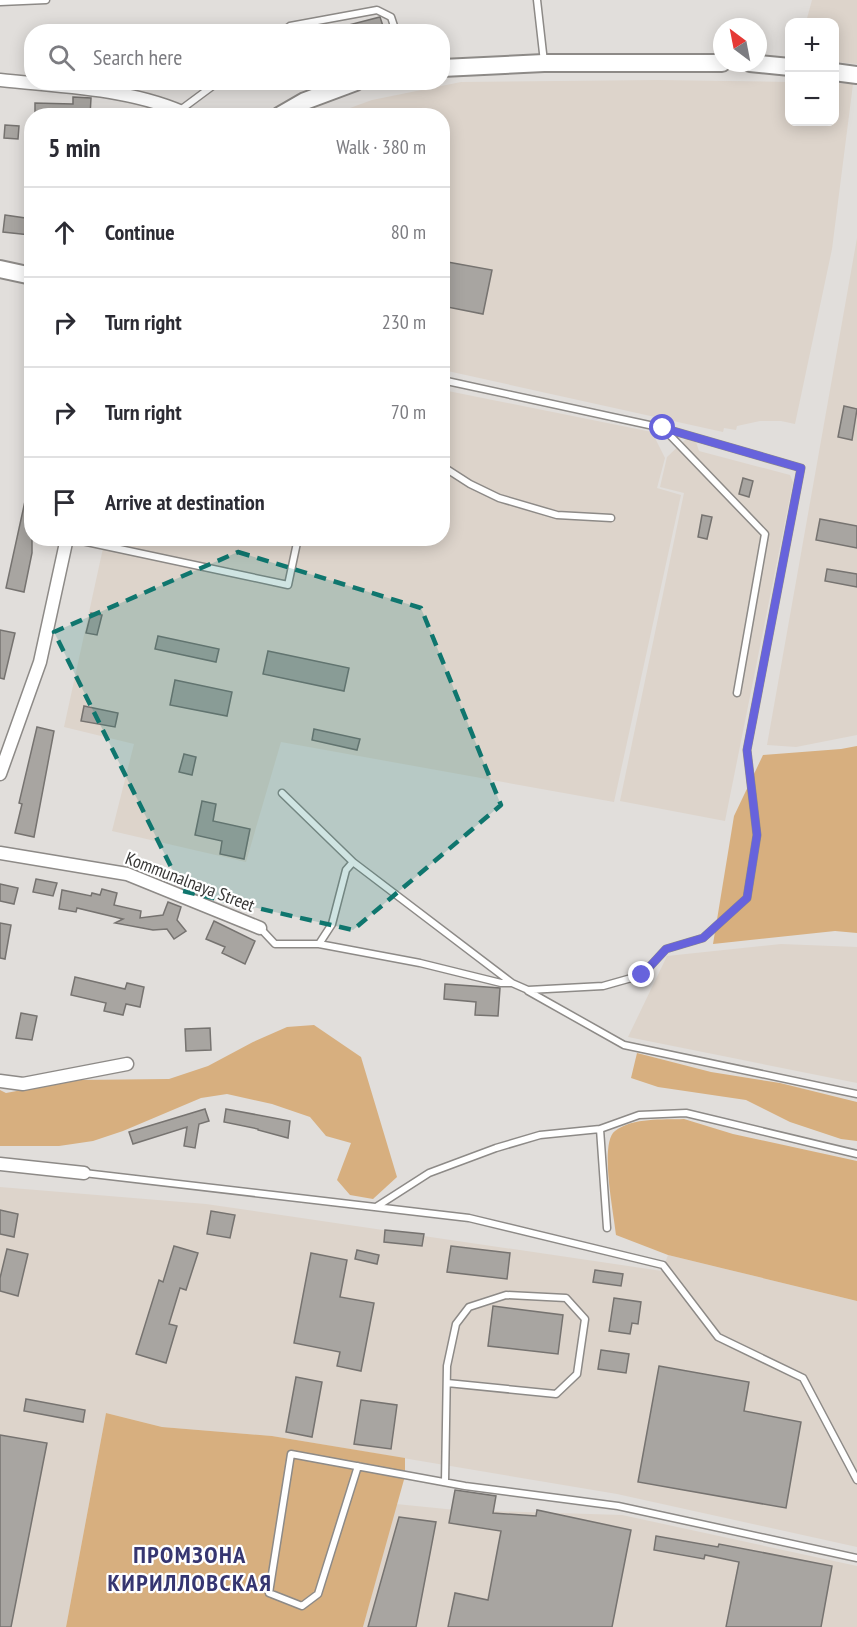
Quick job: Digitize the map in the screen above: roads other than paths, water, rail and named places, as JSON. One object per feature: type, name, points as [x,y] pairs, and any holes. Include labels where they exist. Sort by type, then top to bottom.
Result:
[{"type":"main road","points":[[450,68],[544,63],[713,63]]},
{"type":"main road","points":[[767,65],[785,67]]},
{"type":"main road","points":[[839,73],[857,75]]},
{"type":"main road","points":[[293,108],[335,90]]},
{"type":"main road","points":[[0,269],[24,274]]},
{"type":"street","points":[[0,80],[24,83]]},
{"type":"street","points":[[88,90],[123,94],[164,108]]},
{"type":"street","points":[[0,774],[40,662],[66,546]]},
{"type":"street","name":"Kommunalnaya Street","points":[[0,853],[127,874],[260,928]]},
{"type":"street","points":[[0,1081],[23,1084],[127,1064]]},
{"type":"street","points":[[0,1164],[84,1173]]},
{"type":"lane","points":[[0,2],[46,0]]},
{"type":"lane","points":[[537,0],[544,63]]},
{"type":"lane","points":[[301,24],[377,10],[392,17],[394,24]]},
{"type":"lane","points":[[189,108],[209,90]]},
{"type":"lane","points":[[450,382],[663,428],[801,468],[747,750],[757,835],[747,898],[703,938],[666,949],[642,975],[603,986],[528,990]]},
{"type":"lane","points":[[663,428],[765,534],[736,693]]},
{"type":"lane","points":[[450,471],[499,498],[557,515],[611,518]]},
{"type":"lane","points":[[105,546],[288,585],[296,546]]},
{"type":"lane","points":[[282,793],[353,862],[512,983],[624,1045],[857,1094]]},
{"type":"lane","points":[[320,944],[332,924],[346,870],[353,862]]},
{"type":"lane","points":[[260,928],[275,944],[320,944],[420,963],[501,983],[512,983]]},
{"type":"lane","points":[[376,1207],[429,1173],[496,1148],[540,1135],[600,1129],[639,1114],[686,1113],[857,1154]]},
{"type":"lane","points":[[600,1129],[607,1228]]},
{"type":"lane","points":[[84,1173],[469,1218],[663,1265],[718,1337],[803,1378],[857,1480]]},
{"type":"lane","points":[[444,1482],[447,1366],[456,1324],[469,1307],[506,1295],[566,1299],[585,1319],[577,1374],[556,1394],[447,1383]]},
{"type":"lane","points":[[358,1466],[318,1594],[302,1606],[269,1593],[291,1454],[358,1466],[444,1482],[618,1506],[857,1558]]},
{"type":"district","name":"ПРОМЗОНА КИРИЛЛОВСКАЯ","points":[[190,1569]]}]
